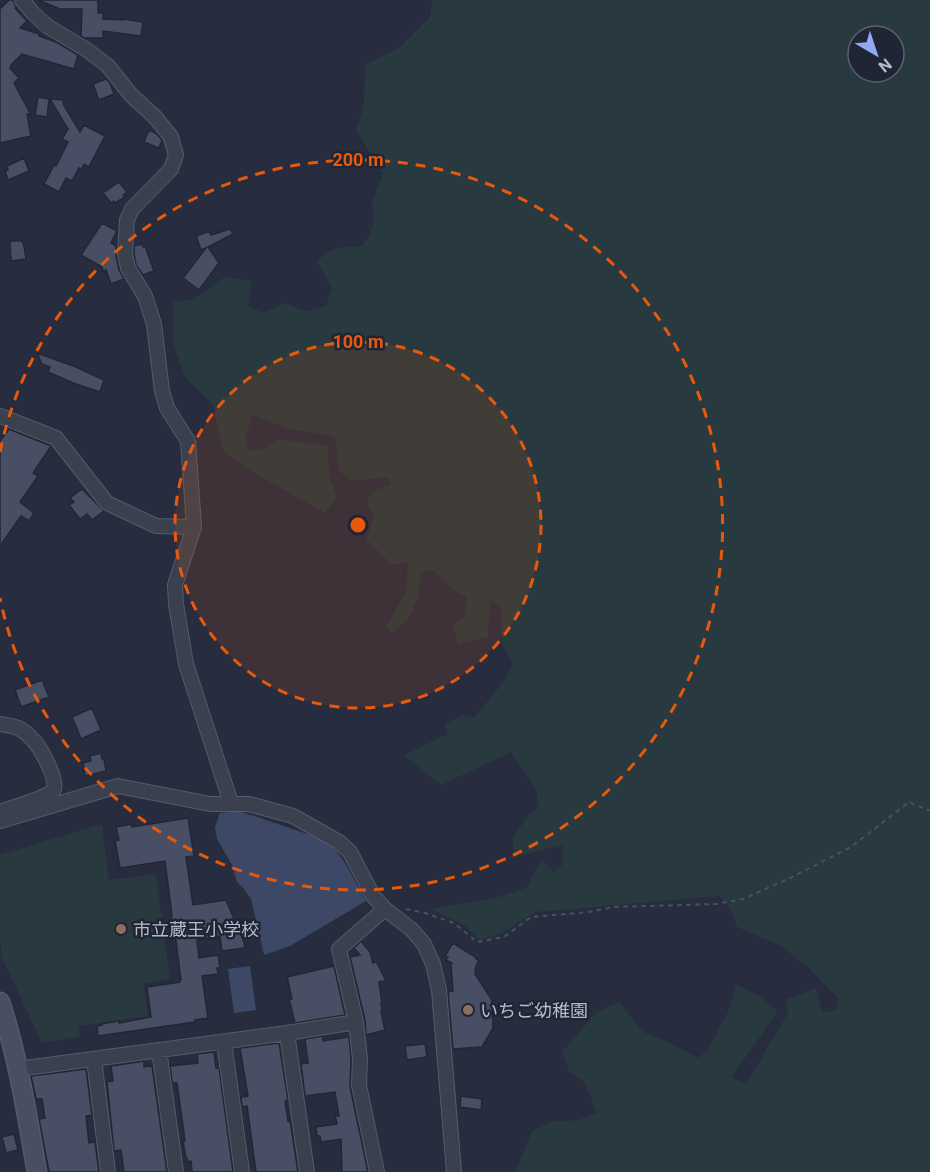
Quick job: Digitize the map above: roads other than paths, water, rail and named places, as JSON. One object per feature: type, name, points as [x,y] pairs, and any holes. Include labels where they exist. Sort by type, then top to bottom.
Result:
[{"type":"street","points":[[22,0],[47,26],[87,50],[108,66],[131,95],[156,118],[171,137],[176,155],[171,169],[132,209],[126,220],[125,254],[128,268],[145,296],[154,324],[162,391],[167,408],[188,441],[194,528],[175,585],[176,604],[186,664],[231,803]]},
{"type":"street","points":[[0,417],[56,438],[107,503],[156,526],[194,528]]},
{"type":"street","points":[[0,724],[19,728],[32,738],[54,779],[55,786],[53,791],[45,796],[0,812]]},
{"type":"street","points":[[0,821],[118,786],[210,804],[249,804],[293,816],[339,842],[350,852],[373,896],[385,909],[412,930],[424,944],[433,963],[439,990],[454,1172]]},
{"type":"street","points":[[377,1172],[359,1085],[360,1059],[356,1022],[339,949],[385,909]]},
{"type":"street","points":[[0,1002],[9,1028],[18,1069],[37,1172]]},
{"type":"street","points":[[18,1069],[356,1022]]},
{"type":"street","points":[[287,1033],[307,1172]]},
{"type":"street","points":[[224,1042],[242,1172]]},
{"type":"street","points":[[159,1050],[176,1172]]},
{"type":"street","points":[[94,1059],[108,1172]]},
{"type":"water","points":[[239,811],[319,838],[335,849],[366,901],[290,946],[264,955],[251,899],[237,882],[232,865],[217,839],[215,827],[220,813]]},
{"type":"water","points":[[250,966],[256,1010],[234,1013],[228,969]]},
{"type":"place","name":"市立蔵王小学校","points":[[121,929]]},
{"type":"place","name":"いちご幼稚園","points":[[468,1010]]}]
